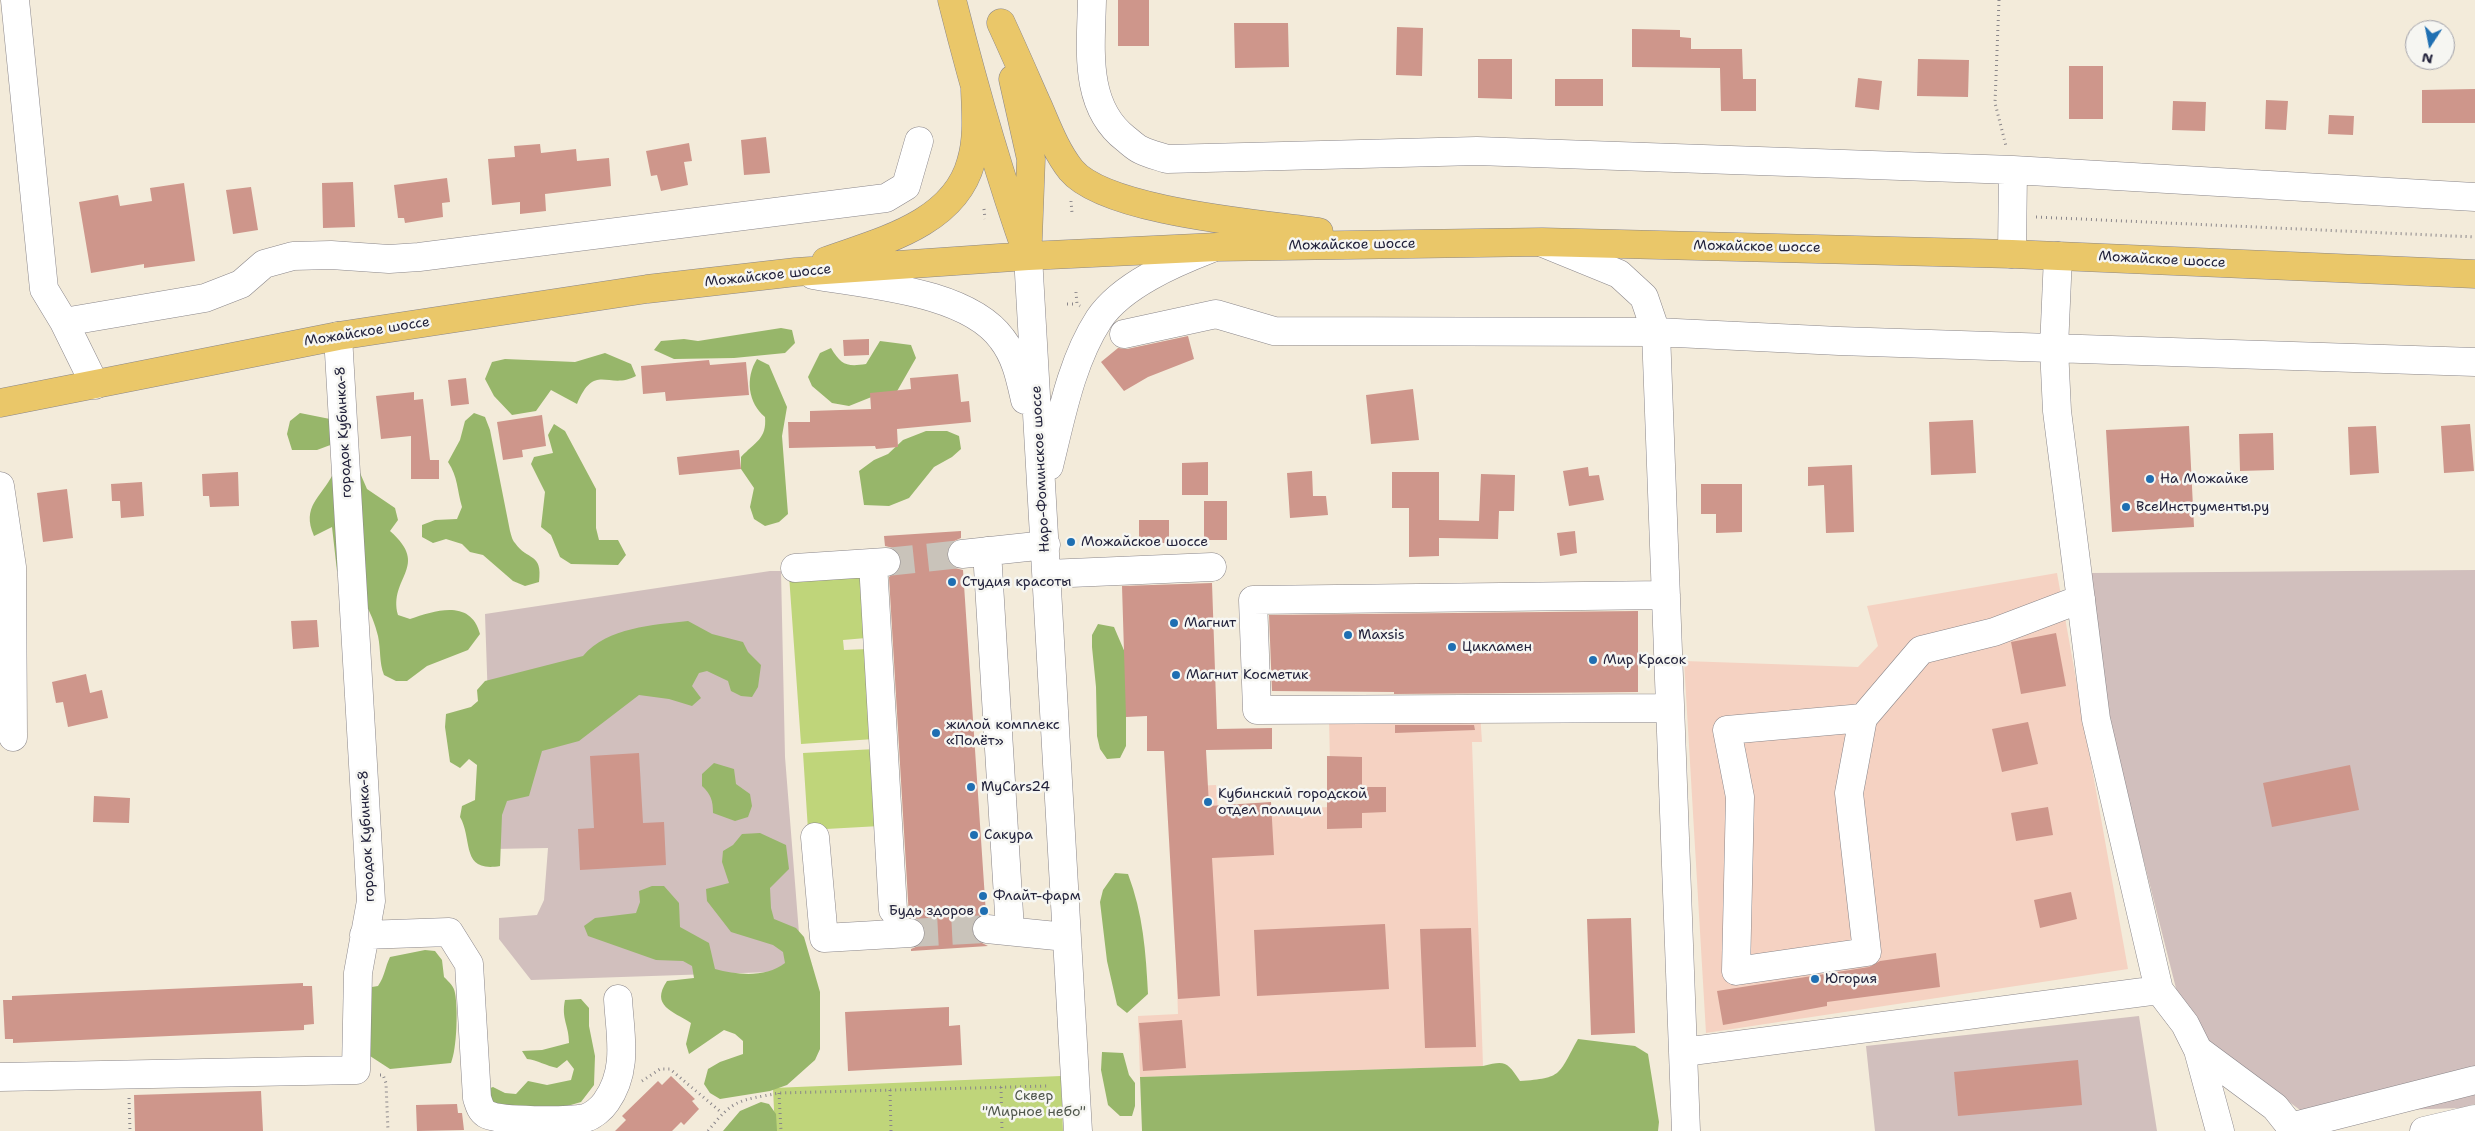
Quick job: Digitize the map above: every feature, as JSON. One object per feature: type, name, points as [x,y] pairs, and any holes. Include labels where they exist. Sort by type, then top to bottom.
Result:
[{"type":"main road","name":"Наро-Фоминское шоссе","points":[[952,0],[975,90],[1009,204],[1028,256]]},
{"type":"main road","name":"Наро-Фоминское шоссе","points":[[999,11],[1030,159],[1028,256]]},
{"type":"main road","points":[[999,11],[1058,153],[1073,172],[1085,182],[1127,200],[1158,208],[1404,244]]},
{"type":"main road","points":[[796,272],[912,229],[940,209],[957,190],[972,162],[976,131],[975,90]]},
{"type":"main road","name":"Можайское шоссе","points":[[0,403],[338,336],[647,289],[796,272],[1028,256],[1218,246],[1542,242],[2012,254],[2475,274]]},
{"type":"street","points":[[15,0],[44,289],[64,322],[95,385]]},
{"type":"street","points":[[1092,0],[1091,55],[1094,89],[1104,115],[1120,134],[1140,150],[1167,159],[1477,151],[2013,170],[2475,197]]},
{"type":"street","points":[[64,322],[205,298],[240,284],[264,264],[293,256],[331,255],[389,259],[419,257],[886,198],[906,186],[919,141]]},
{"type":"street","points":[[2012,254],[2013,170]]},
{"type":"street","points":[[1542,242],[1619,274],[1644,297],[1656,332],[1686,1131]]},
{"type":"street","points":[[1043,490],[1068,391],[1082,352],[1100,318],[1117,300],[1143,282],[1175,263],[1218,246]]},
{"type":"street","name":"Наро-Фоминское шоссе","points":[[1028,256],[1048,574],[1066,937],[1078,1131]]},
{"type":"street","points":[[2058,256],[2054,348],[2057,410],[2096,719],[2159,990],[2185,1024],[2198,1050],[2220,1131]]},
{"type":"street","points":[[796,272],[936,297],[984,321],[1002,339],[1018,369],[1043,490]]},
{"type":"street","points":[[1124,334],[1216,314],[1274,331],[1656,332],[1838,341],[2475,362]]},
{"type":"street","name":"городок Кубинка-8","points":[[338,336],[372,901],[358,973],[356,1070]]},
{"type":"street","points":[[0,486],[12,567],[13,737]]},
{"type":"street","points":[[1046,545],[975,552],[998,929],[1042,936],[1066,937]]},
{"type":"street","points":[[795,568],[880,562],[893,910]]},
{"type":"street","points":[[1048,574],[1212,567]]},
{"type":"street","points":[[1666,595],[1253,600],[1257,710],[1670,708]]},
{"type":"street","points":[[1863,718],[1727,730],[1740,797],[1736,971],[1867,952],[1849,793],[1863,718],[1921,650],[1994,632],[2081,599]]},
{"type":"street","points":[[815,837],[824,938],[910,933]]},
{"type":"street","points":[[364,935],[449,932],[469,964],[477,1098],[480,1108],[486,1114],[515,1120],[585,1118],[605,1104],[622,1067],[618,999]]},
{"type":"street","points":[[1684,1052],[2159,990]]},
{"type":"street","points":[[2198,1050],[2275,1107],[2292,1129],[2475,1080]]},
{"type":"street","points":[[0,1077],[356,1070]]},
{"type":"street","points":[[2424,1131],[2475,1119]]},
{"type":"path","points":[[1999,0],[1995,103],[2013,170]]},
{"type":"path","points":[[984,206],[985,219]]},
{"type":"path","points":[[2013,216],[2475,237]]},
{"type":"path","points":[[1067,304],[1077,304]]},
{"type":"path","points":[[614,1088],[643,1080],[660,1069],[670,1069],[722,1113]]},
{"type":"path","points":[[356,1070],[383,1075],[386,1083],[388,1131]]},
{"type":"path","points":[[128,1075],[130,1131]]},
{"type":"path","points":[[708,1131],[722,1113],[737,1101],[779,1093],[1049,1086]]},
{"type":"path","points":[[1001,1087],[1002,1131]]},
{"type":"path","points":[[890,1090],[891,1131]]},
{"type":"path","points":[[779,1093],[781,1131]]},
{"type":"shaded area","points":[[2475,570],[2475,1104],[2461,1108],[2304,1113],[2185,1024],[2109,723],[2090,573]]},
{"type":"shaded area","points":[[770,571],[781,571],[785,757],[802,971],[531,980],[499,939],[499,918],[537,915],[544,900],[548,848],[493,849],[485,614]]},
{"type":"shaded area","points":[[2057,573],[2128,969],[1706,1033],[1684,661],[1858,667],[1878,646],[1867,606]]},
{"type":"shaded area","points":[[1480,712],[1482,742],[1472,742],[1483,1066],[1140,1077],[1138,1016],[1178,1014],[1170,787],[1216,785],[1218,811],[1331,807],[1329,719]]},
{"type":"shaded area","points":[[2139,1016],[2157,1131],[1875,1131],[1866,1046]]},
{"type":"green space","points":[[781,328],[792,330],[795,343],[785,353],[734,358],[674,359],[654,350],[661,341],[684,339],[698,341]]},
{"type":"green space","points":[[880,341],[911,345],[916,358],[896,393],[874,396],[849,406],[832,403],[812,386],[808,377],[820,353],[831,348],[845,364],[866,364]]},
{"type":"green space","points":[[605,353],[631,364],[636,376],[618,381],[596,380],[584,391],[577,404],[551,390],[536,411],[512,415],[494,396],[485,379],[492,362],[505,359],[575,362]]},
{"type":"green space","points":[[757,359],[769,365],[787,407],[782,436],[788,514],[779,522],[765,526],[754,519],[750,507],[754,488],[741,469],[741,457],[759,440],[765,424],[765,417],[755,405],[750,390],[751,374]]},
{"type":"green space","points":[[300,413],[335,420],[333,444],[317,450],[292,450],[287,434],[290,421]]},
{"type":"green space","points":[[474,413],[485,417],[490,430],[512,539],[520,549],[536,561],[540,572],[539,582],[525,586],[513,581],[483,555],[470,552],[462,544],[446,539],[433,543],[422,537],[422,525],[435,520],[457,519],[462,507],[456,478],[448,462],[460,440],[465,421]]},
{"type":"green space","points":[[554,424],[565,431],[596,489],[596,528],[599,540],[618,540],[626,555],[618,565],[571,564],[560,557],[551,535],[541,527],[545,492],[531,464],[534,457],[553,453],[548,435]]},
{"type":"green space","points":[[926,431],[947,431],[959,436],[961,449],[952,457],[934,467],[909,498],[889,506],[864,505],[859,471],[874,460],[888,454],[903,440]]},
{"type":"green space","points":[[357,466],[367,489],[395,508],[398,520],[390,531],[402,543],[407,554],[408,563],[398,591],[396,602],[398,615],[410,619],[441,611],[461,612],[469,616],[480,634],[468,650],[427,666],[407,681],[396,681],[384,675],[378,636],[368,609],[351,583],[337,571],[332,527],[314,536],[311,526],[311,510],[333,474]]},
{"type":"green space","points":[[861,571],[866,638],[843,640],[844,650],[868,649],[874,739],[801,744],[789,575]]},
{"type":"green space","points":[[688,621],[712,634],[743,642],[748,652],[761,665],[758,687],[752,697],[741,696],[731,691],[728,681],[707,671],[699,673],[692,686],[701,698],[692,706],[669,699],[639,695],[579,741],[542,751],[529,796],[507,801],[502,815],[500,866],[487,867],[473,859],[460,817],[462,806],[475,800],[477,765],[469,759],[460,768],[450,762],[445,727],[446,714],[471,707],[478,701],[477,690],[485,681],[583,656],[593,646],[618,633],[646,626]]},
{"type":"green space","points":[[1098,624],[1114,627],[1126,655],[1126,746],[1120,758],[1107,759],[1100,749],[1097,736],[1092,635]]},
{"type":"green space","points":[[875,749],[880,826],[808,830],[803,753]]},
{"type":"green space","points":[[714,763],[734,769],[736,784],[750,794],[752,806],[748,817],[735,821],[713,813],[711,798],[702,786],[702,774]]},
{"type":"green space","points":[[760,833],[786,845],[789,869],[770,888],[771,908],[774,919],[796,928],[804,937],[820,992],[820,1049],[815,1060],[787,1085],[770,1091],[720,1099],[710,1093],[704,1084],[708,1069],[720,1062],[743,1054],[743,1041],[735,1034],[724,1030],[689,1054],[686,1044],[691,1023],[671,1011],[662,1002],[662,989],[667,981],[694,978],[692,966],[683,961],[656,960],[588,936],[584,926],[595,918],[636,913],[640,902],[639,891],[652,886],[664,886],[679,903],[680,927],[709,943],[715,969],[751,974],[777,968],[785,963],[783,952],[773,945],[731,932],[707,901],[706,889],[729,883],[722,862],[723,851],[733,845],[742,834]]},
{"type":"green space","points":[[1115,873],[1128,874],[1137,903],[1146,963],[1148,994],[1127,1013],[1117,1005],[1107,961],[1100,902],[1103,890]]},
{"type":"green space","points":[[425,950],[435,951],[442,960],[444,977],[451,984],[454,991],[457,1018],[453,1057],[451,1063],[390,1069],[370,1056],[363,995],[372,987],[378,986],[390,957]]},
{"type":"green space","points":[[581,999],[589,1008],[589,1026],[595,1056],[594,1085],[581,1102],[564,1107],[553,1106],[540,1111],[503,1114],[482,1091],[493,1087],[505,1093],[516,1094],[528,1081],[547,1085],[571,1080],[574,1069],[567,1060],[557,1068],[527,1059],[522,1051],[542,1050],[569,1043],[564,1012],[565,1000]]},
{"type":"green space","points":[[1578,1039],[1635,1046],[1648,1054],[1659,1122],[1658,1131],[1142,1131],[1140,1077],[1483,1066],[1501,1063],[1509,1066],[1520,1081],[1534,1080],[1552,1076],[1558,1072]]},
{"type":"green space","points":[[1102,1052],[1123,1053],[1129,1075],[1135,1083],[1135,1106],[1132,1116],[1120,1116],[1108,1105],[1101,1070]]},
{"type":"green space","name":"Сквер \"Мирное небо\"","points":[[1061,1076],[1063,1131],[775,1131],[773,1088]]},
{"type":"green space","points":[[761,1102],[769,1104],[776,1114],[777,1131],[723,1131],[740,1111]]},
{"type":"building","points":[[1118,0],[1149,0],[1149,46],[1118,46]]},
{"type":"building","points":[[1234,23],[1288,23],[1289,67],[1235,68]]},
{"type":"building","points":[[1397,27],[1423,28],[1422,76],[1396,75]]},
{"type":"building","points":[[1632,29],[1680,30],[1680,37],[1691,38],[1691,49],[1742,49],[1743,79],[1756,79],[1756,111],[1721,111],[1720,68],[1632,67]]},
{"type":"building","points":[[1478,59],[1512,59],[1512,99],[1478,98]]},
{"type":"building","points":[[1918,59],[1969,60],[1968,97],[1917,96]]},
{"type":"building","points":[[2069,66],[2103,66],[2103,119],[2069,119]]},
{"type":"building","points":[[1858,78],[1882,81],[1879,110],[1855,107]]},
{"type":"building","points":[[1555,79],[1603,79],[1603,106],[1555,106]]},
{"type":"building","points":[[2475,89],[2475,123],[2422,123],[2422,90]]},
{"type":"building","points":[[2266,100],[2288,101],[2286,130],[2265,129]]},
{"type":"building","points":[[2173,101],[2206,102],[2205,131],[2172,130]]},
{"type":"building","points":[[2329,115],[2354,116],[2353,135],[2328,134]]},
{"type":"building","points":[[766,137],[770,173],[744,175],[741,140]]},
{"type":"building","points":[[689,143],[692,161],[684,162],[688,185],[661,191],[657,175],[651,176],[646,151]]},
{"type":"building","points":[[540,144],[541,153],[576,149],[577,161],[609,158],[611,186],[545,194],[546,211],[520,214],[520,202],[492,205],[488,159],[515,157],[514,146]]},
{"type":"building","points":[[447,178],[450,202],[442,203],[443,217],[405,223],[404,218],[398,218],[394,185]]},
{"type":"building","points":[[353,182],[355,227],[323,228],[322,183]]},
{"type":"building","points":[[184,183],[195,261],[144,268],[144,264],[91,273],[79,202],[118,195],[120,206],[152,201],[150,188]]},
{"type":"building","points":[[251,187],[258,230],[233,234],[226,190]]},
{"type":"building","points":[[1188,336],[1194,359],[1148,377],[1124,391],[1101,362],[1118,348],[1127,349]]},
{"type":"building","points":[[869,339],[869,355],[844,356],[843,340]]},
{"type":"building","points":[[709,360],[710,365],[746,362],[749,395],[666,401],[665,392],[643,394],[641,366]]},
{"type":"building","points":[[958,374],[961,402],[969,401],[971,422],[897,429],[898,447],[876,449],[875,446],[789,448],[788,422],[810,422],[810,411],[871,409],[870,393],[911,389],[910,378]]},
{"type":"building","points":[[466,378],[469,404],[451,406],[448,380]]},
{"type":"building","points":[[1413,389],[1419,440],[1371,444],[1366,395]]},
{"type":"building","points":[[414,392],[414,400],[423,399],[430,460],[439,460],[439,479],[411,479],[411,436],[381,439],[376,396]]},
{"type":"building","points":[[542,415],[546,446],[522,450],[523,457],[503,460],[497,422]]},
{"type":"building","points":[[1973,420],[1976,473],[1931,475],[1929,422]]},
{"type":"building","points":[[2470,424],[2474,471],[2444,473],[2441,426]]},
{"type":"building","name":"На Можайке","points":[[2189,426],[2194,527],[2112,532],[2106,430]]},
{"type":"building","points":[[2376,426],[2379,473],[2350,475],[2348,427]]},
{"type":"building","points":[[2273,433],[2274,470],[2240,471],[2239,434]]},
{"type":"building","points":[[739,450],[741,469],[679,475],[677,457]]},
{"type":"building","points":[[1208,462],[1208,495],[1182,495],[1182,463]]},
{"type":"building","points":[[1852,465],[1854,532],[1826,533],[1824,485],[1808,486],[1808,467]]},
{"type":"building","points":[[1588,467],[1589,476],[1599,475],[1604,500],[1569,506],[1563,471]]},
{"type":"building","points":[[1312,471],[1313,496],[1326,496],[1328,515],[1290,518],[1287,473]]},
{"type":"building","points":[[238,472],[239,506],[210,507],[209,496],[203,496],[202,474]]},
{"type":"building","points":[[1392,472],[1439,472],[1439,520],[1479,521],[1481,474],[1515,475],[1514,511],[1499,511],[1498,539],[1439,538],[1439,556],[1409,557],[1409,508],[1392,508]]},
{"type":"building","points":[[142,482],[144,516],[121,518],[120,501],[112,501],[111,484]]},
{"type":"building","points":[[1701,484],[1742,484],[1742,532],[1716,533],[1716,514],[1701,514]]},
{"type":"building","points":[[67,489],[73,538],[43,542],[37,493]]},
{"type":"building","points":[[1204,501],[1227,501],[1227,540],[1204,540]]},
{"type":"building","points":[[1139,520],[1169,520],[1169,543],[1139,543]]},
{"type":"building","name":"жилой комплекс «Полёт»","points":[[961,531],[961,538],[952,542],[948,547],[946,555],[950,564],[955,568],[963,570],[986,914],[975,920],[971,928],[973,935],[978,941],[988,946],[911,951],[911,949],[918,946],[924,940],[926,932],[923,924],[917,919],[909,917],[889,577],[900,569],[902,560],[893,548],[885,546],[884,536]]},
{"type":"building","points":[[1575,531],[1577,553],[1560,556],[1557,533]]},
{"type":"building","points":[[1212,583],[1217,729],[1272,728],[1272,749],[1206,750],[1209,806],[1271,802],[1274,855],[1212,858],[1220,996],[1178,999],[1164,751],[1147,751],[1147,716],[1126,717],[1122,586]]},
{"type":"building","name":"Цикламен","points":[[1638,611],[1638,692],[1394,694],[1394,692],[1272,691],[1269,615]]},
{"type":"building","points":[[317,620],[319,647],[293,649],[291,621]]},
{"type":"building","points":[[2056,633],[2066,686],[2021,694],[2011,642]]},
{"type":"building","points":[[86,674],[90,693],[102,690],[108,718],[68,727],[63,702],[56,703],[52,682]]},
{"type":"building","points":[[2028,722],[2038,764],[2002,772],[1992,729]]},
{"type":"building","points":[[1395,725],[1474,725],[1475,730],[1395,733]]},
{"type":"building","points":[[639,753],[643,823],[664,822],[666,865],[580,870],[578,829],[594,828],[590,756]]},
{"type":"building","points":[[1327,756],[1362,757],[1362,787],[1386,787],[1386,812],[1362,813],[1362,828],[1327,829]]},
{"type":"building","points":[[2350,765],[2359,810],[2272,827],[2263,783]]},
{"type":"building","points":[[94,796],[130,798],[129,823],[93,822]]},
{"type":"building","points":[[2048,807],[2053,835],[2016,841],[2011,813]]},
{"type":"building","points":[[2071,892],[2077,919],[2040,928],[2034,900]]},
{"type":"building","points":[[1631,918],[1635,1033],[1591,1035],[1587,919]]},
{"type":"building","points":[[1385,924],[1389,989],[1257,996],[1254,930]]},
{"type":"building","points":[[1471,928],[1476,1047],[1425,1048],[1420,929]]},
{"type":"building","points":[[1936,953],[1940,987],[1827,1002],[1827,1006],[1723,1025],[1717,991],[1869,967],[1880,961]]},
{"type":"building","points":[[303,983],[303,986],[312,986],[314,1024],[304,1025],[304,1030],[13,1043],[13,1039],[5,1039],[3,1000],[12,1000],[12,996]]},
{"type":"building","points":[[949,1007],[949,1026],[960,1025],[962,1065],[848,1071],[845,1012]]},
{"type":"building","points":[[1182,1020],[1186,1068],[1143,1071],[1139,1023]]},
{"type":"building","points":[[2078,1060],[2082,1105],[1958,1116],[1954,1072]]},
{"type":"building","points":[[671,1076],[695,1099],[692,1101],[699,1109],[684,1125],[681,1122],[672,1131],[615,1131],[626,1120],[622,1116],[658,1081],[662,1085]]},
{"type":"building","points":[[261,1091],[263,1131],[135,1131],[134,1095]]},
{"type":"building","points":[[457,1104],[458,1113],[462,1113],[464,1130],[417,1131],[416,1105]]},
{"type":"tunnel","points":[[886,562],[962,554]]},
{"type":"tunnel","points":[[910,933],[987,929]]},
{"type":"place","name":"На Можайке","points":[[2150,479]]},
{"type":"place","name":"ВсеИнструменты.ру","points":[[2126,507]]},
{"type":"place","name":"Можайское шоссе","points":[[1071,542]]},
{"type":"place","name":"Студия красоты","points":[[952,582]]},
{"type":"place","name":"Магнит","points":[[1174,623]]},
{"type":"place","name":"Maxsis","points":[[1348,635]]},
{"type":"place","name":"Цикламен","points":[[1452,647]]},
{"type":"place","name":"Мир Красок","points":[[1593,660]]},
{"type":"place","name":"Магнит Косметик","points":[[1176,675]]},
{"type":"place","name":"жилой комплекс «Полёт»","points":[[936,733]]},
{"type":"place","name":"MyCars24","points":[[971,787]]},
{"type":"place","name":"Кубинский городской отдел полиции","points":[[1208,802]]},
{"type":"place","name":"Сакура","points":[[974,835]]},
{"type":"place","name":"Флайт-фарм","points":[[983,896]]},
{"type":"place","name":"Будь здоров","points":[[984,911]]},
{"type":"place","name":"Югория","points":[[1815,979]]}]
